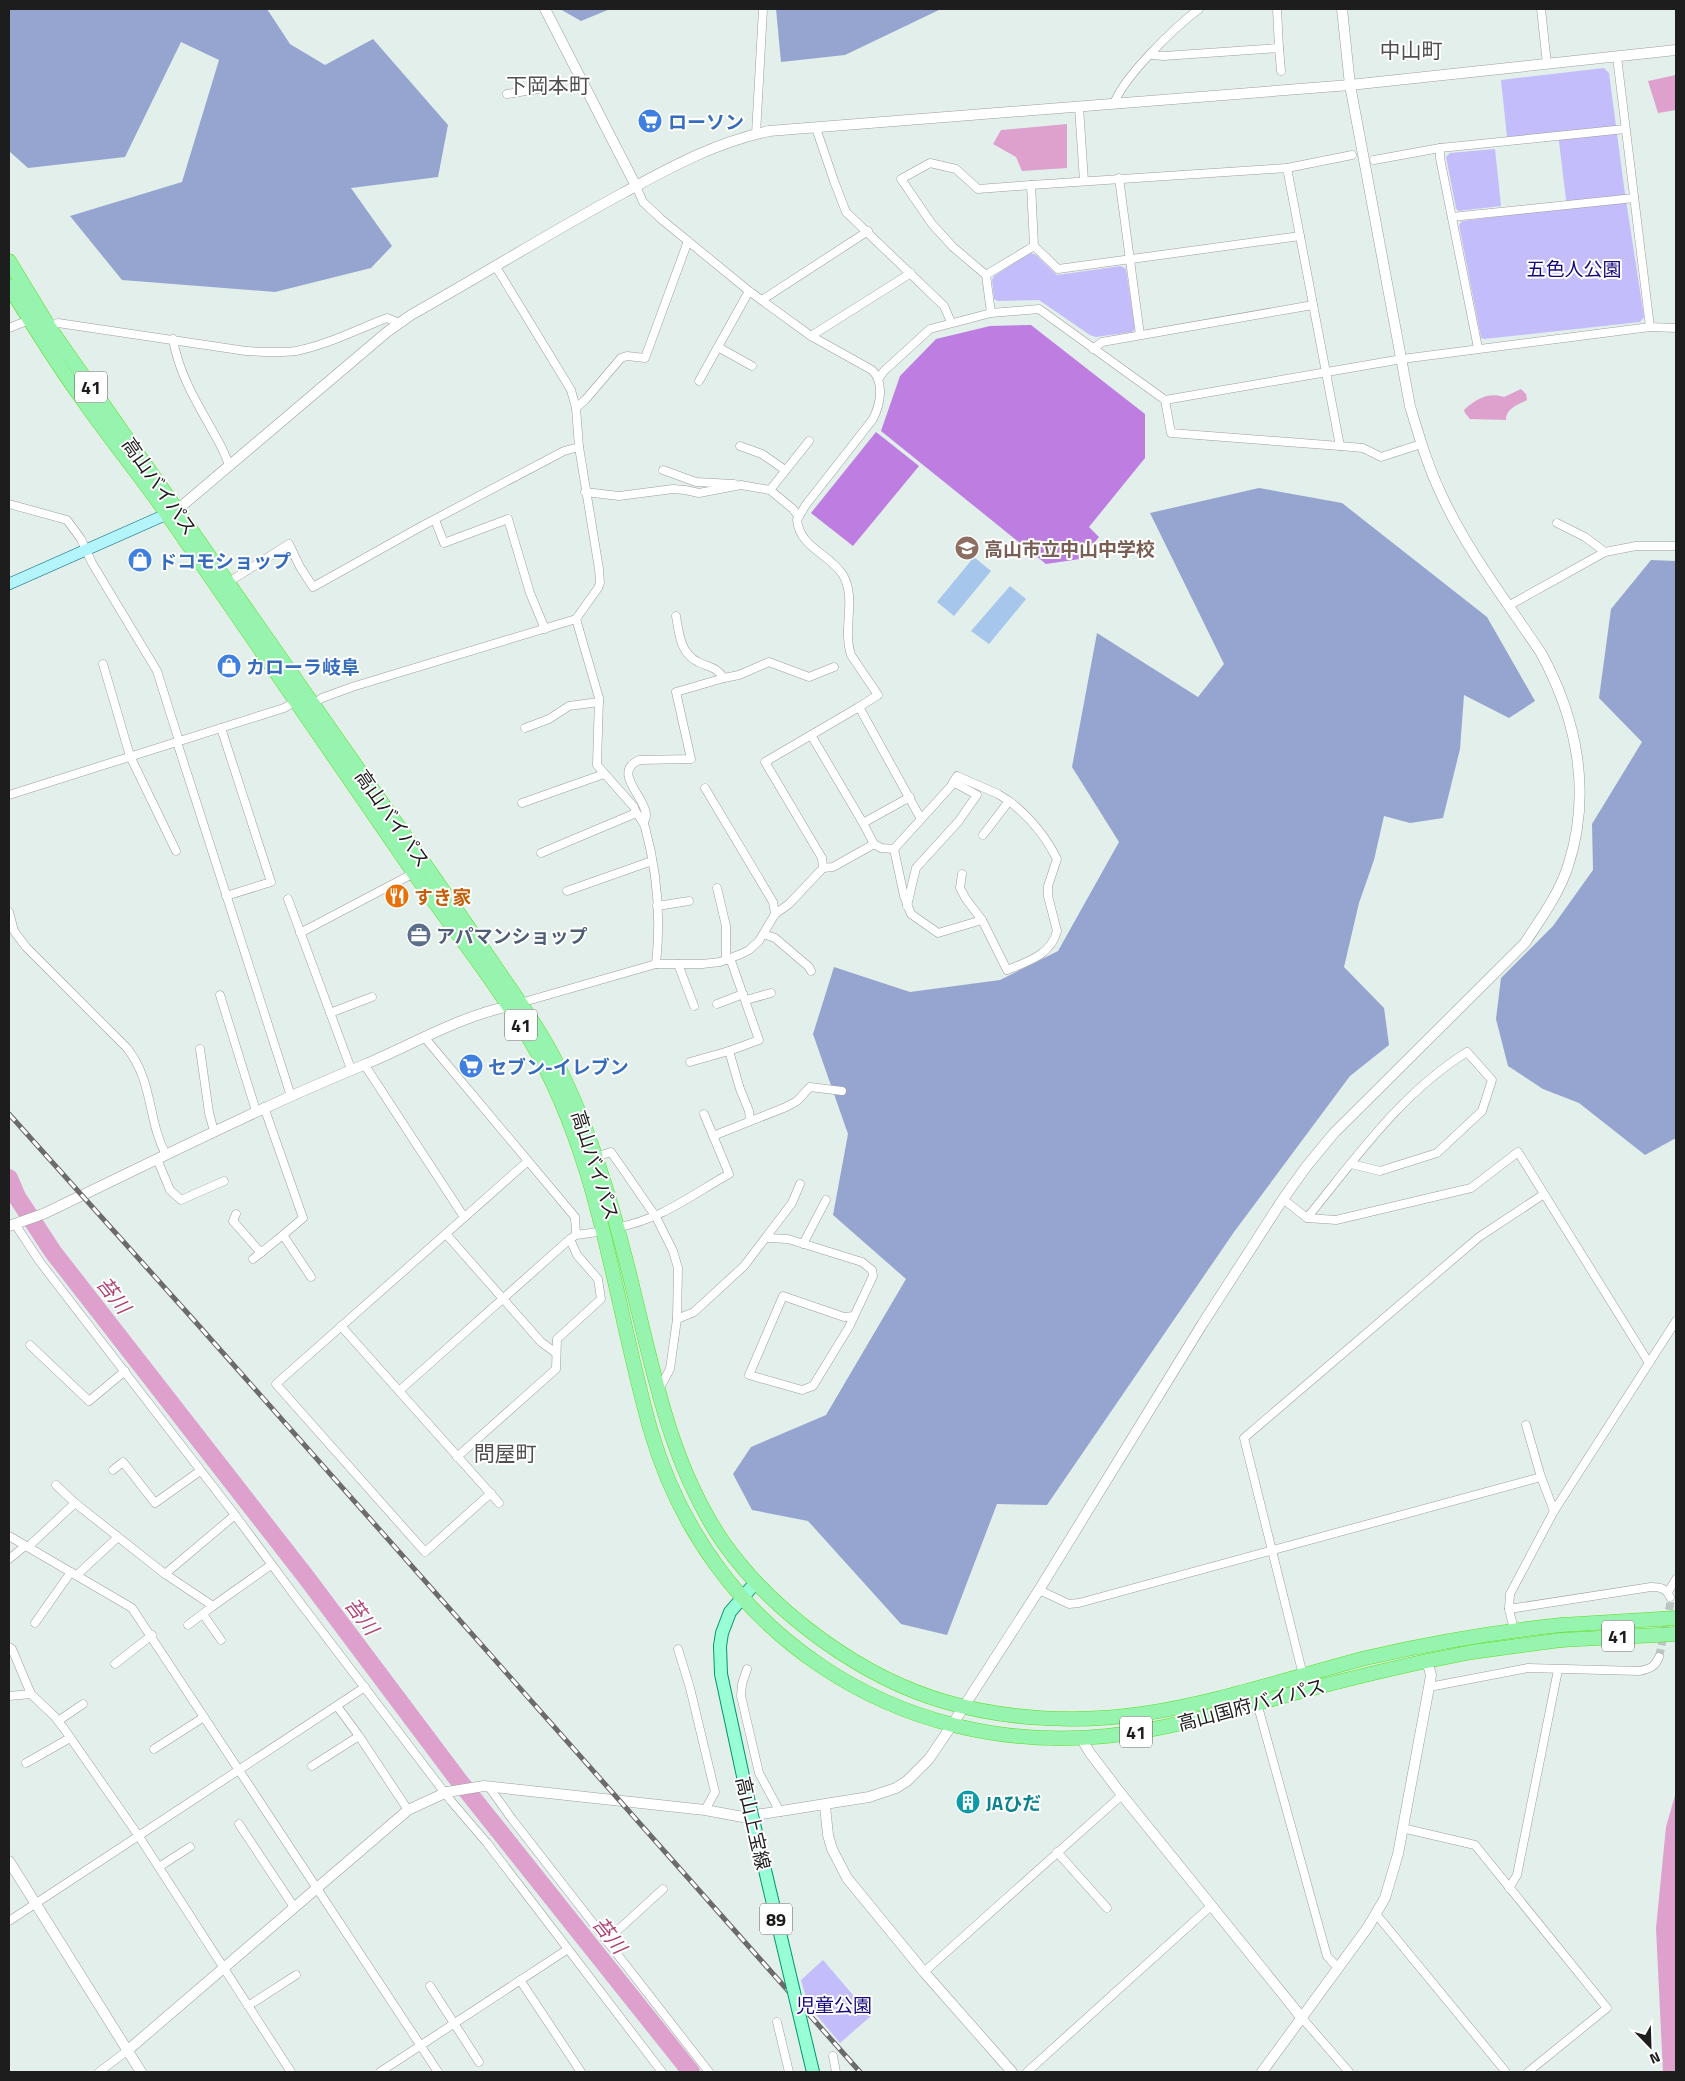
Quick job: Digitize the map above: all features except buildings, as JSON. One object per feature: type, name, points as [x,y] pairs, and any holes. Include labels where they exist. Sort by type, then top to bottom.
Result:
[{"type":"highway","name":"高山バイパス","points":[[9,261],[49,327],[295,702],[414,874],[552,1053],[568,1086],[596,1157],[642,1396],[661,1462],[689,1524],[724,1576],[742,1598]]},
{"type":"highway","name":"高山バイパス","points":[[9,286],[29,320],[82,398],[172,513],[313,704],[450,898],[514,1005],[570,1122],[611,1229],[657,1392],[692,1488],[722,1540],[756,1582]]},
{"type":"highway","name":"高山国府バイパス","points":[[756,1582],[817,1635],[868,1668],[914,1691],[964,1707],[1049,1718],[1123,1716],[1174,1708],[1422,1646],[1514,1630],[1561,1625],[1676,1618]]},
{"type":"highway","name":"高山国府バイパス","points":[[742,1598],[799,1650],[849,1683],[900,1708],[952,1725],[1029,1737],[1081,1738],[1153,1729],[1427,1661],[1472,1652],[1560,1640],[1676,1634]]},
{"type":"highway","name":"41","points":[[1560,1640],[1676,1640]]},
{"type":"main road","points":[[9,584],[172,513]]},
{"type":"main road","name":"高山上宝線","points":[[756,1582],[730,1612],[726,1621],[722,1632],[721,1674],[746,1790],[813,2072]]},
{"type":"street","points":[[544,9],[644,202],[748,291],[811,336],[872,370],[878,379],[880,393],[878,410],[874,419],[798,516],[797,524],[803,536],[815,550],[835,565],[846,582],[850,602],[846,635],[849,648],[851,655],[878,696],[765,762],[822,858],[823,868]]},
{"type":"street","points":[[756,134],[763,9]]},
{"type":"street","points":[[1114,104],[1118,92],[1150,55],[1198,9]]},
{"type":"street","points":[[1277,9],[1281,71]]},
{"type":"street","points":[[99,2072],[128,2050],[408,1810],[448,1792],[486,1787],[705,1810],[743,1818],[825,1806],[884,1793],[907,1781],[929,1758],[964,1707],[1039,1590],[1153,1403],[1306,1166],[1334,1133],[1525,943],[1548,908],[1568,867],[1580,806],[1579,768],[1569,714],[1552,674],[1510,605],[1470,547],[1442,496],[1415,423],[1350,85],[1342,9]]},
{"type":"street","points":[[1541,9],[1547,64]]},
{"type":"street","points":[[1150,55],[1164,56],[1279,48]]},
{"type":"street","points":[[172,513],[399,323],[636,186],[697,154],[725,143],[756,134],[816,128],[1350,85],[1676,50]]},
{"type":"street","points":[[1617,57],[1650,327]]},
{"type":"street","points":[[507,94],[544,88]]},
{"type":"street","points":[[1079,107],[1084,181]]},
{"type":"street","points":[[816,128],[846,212],[868,231],[944,306],[951,322]]},
{"type":"street","points":[[1374,160],[1440,148],[1625,129]]},
{"type":"street","points":[[1440,148],[1440,158],[1478,348]]},
{"type":"street","points":[[991,312],[986,275],[953,247],[932,224],[901,179],[930,163],[956,170],[978,189],[1287,168],[1352,155]]},
{"type":"street","points":[[1287,168],[1340,446]]},
{"type":"street","points":[[1120,178],[1140,335]]},
{"type":"street","points":[[1030,185],[1034,246],[1058,269],[1300,236]]},
{"type":"street","points":[[1452,217],[1634,198]]},
{"type":"street","points":[[762,300],[868,231]]},
{"type":"street","points":[[576,408],[621,358],[628,356],[645,358],[688,241]]},
{"type":"street","points":[[986,275],[1034,246]]},
{"type":"street","points":[[313,704],[322,698],[352,687],[576,619],[595,593],[600,582],[585,492],[576,408],[571,390],[496,267]]},
{"type":"street","points":[[811,336],[911,273]]},
{"type":"street","points":[[699,381],[748,291]]},
{"type":"street","points":[[1093,349],[1102,342],[1313,305]]},
{"type":"street","points":[[878,379],[930,329],[991,312],[1039,309],[1165,400],[1171,433],[1363,448],[1381,457],[1415,446]]},
{"type":"street","points":[[49,327],[58,323],[246,351],[285,352],[313,346],[387,318],[399,323]]},
{"type":"street","points":[[9,328],[29,320]]},
{"type":"street","points":[[1165,400],[1402,359],[1478,348],[1650,327],[1676,328]]},
{"type":"street","points":[[174,339],[176,360],[201,410],[225,451],[229,466]]},
{"type":"street","points":[[718,347],[752,366]]},
{"type":"street","points":[[770,490],[809,441]]},
{"type":"street","points":[[740,446],[762,454],[785,470]]},
{"type":"street","points":[[236,578],[289,544],[300,568],[313,587],[564,451],[579,447]]},
{"type":"street","points":[[663,470],[696,482],[717,482],[770,490],[793,509],[798,516]]},
{"type":"street","points":[[585,492],[619,496],[673,489],[699,493],[741,485]]},
{"type":"street","points":[[9,504],[67,520],[87,550],[92,563],[157,671],[226,896],[291,1096]]},
{"type":"street","points":[[435,520],[444,544],[508,519],[530,593],[545,629]]},
{"type":"street","points":[[1557,523],[1585,536],[1606,552]]},
{"type":"street","points":[[1510,605],[1606,552],[1636,546],[1676,546]]},
{"type":"street","points":[[676,616],[680,639],[686,652],[697,661],[715,668],[724,678]]},
{"type":"street","points":[[576,619],[599,702],[597,766],[630,802],[644,823]]},
{"type":"street","points":[[656,964],[659,933],[652,861],[644,823],[646,815],[628,778],[629,769],[634,762],[639,760],[691,759],[676,692],[739,675],[770,662],[809,677],[834,667]]},
{"type":"street","points":[[103,664],[130,756],[176,851]]},
{"type":"street","points":[[9,795],[284,708],[295,702]]},
{"type":"street","points":[[525,728],[549,719],[569,706],[599,702]]},
{"type":"street","points":[[859,707],[921,819]]},
{"type":"street","points":[[220,728],[271,882],[226,896]]},
{"type":"street","points":[[811,735],[874,844],[881,848],[894,849]]},
{"type":"street","points":[[522,803],[604,774]]},
{"type":"street","points":[[894,849],[953,782],[956,776],[998,794],[1028,817],[1040,830],[1057,858],[1048,886],[1048,896],[1057,932],[1056,937],[1043,953],[1007,970],[982,920],[960,888],[962,874]]},
{"type":"street","points":[[907,906],[916,868],[958,822],[977,795],[953,782]]},
{"type":"street","points":[[705,788],[773,902],[775,914]]},
{"type":"street","points":[[863,823],[910,797]]},
{"type":"street","points":[[983,834],[1009,801]]},
{"type":"street","points":[[540,853],[636,813]]},
{"type":"street","points":[[662,2072],[448,1792],[365,1687],[12,1223],[43,1214],[260,1109],[351,1069],[425,1038],[514,1005],[656,964],[702,964],[728,959],[750,950],[764,934],[775,914],[789,904],[823,868],[832,867],[874,844]]},
{"type":"street","points":[[894,849],[907,906],[911,914],[938,933],[982,920]]},
{"type":"street","points":[[567,891],[652,861]]},
{"type":"street","points":[[300,933],[414,874]]},
{"type":"street","points":[[690,1062],[759,1040],[728,959],[726,926],[717,888]]},
{"type":"street","points":[[288,900],[351,1069]]},
{"type":"street","points":[[657,906],[688,901]]},
{"type":"street","points":[[9,912],[14,931],[26,948],[127,1048],[138,1064],[146,1083],[170,1190],[181,1200],[224,1181]]},
{"type":"street","points":[[764,934],[775,938],[809,967],[811,971]]},
{"type":"street","points":[[678,964],[694,1006]]},
{"type":"street","points":[[717,1004],[771,993]]},
{"type":"street","points":[[220,995],[260,1109],[303,1218],[253,1259]]},
{"type":"street","points":[[330,1014],[372,997]]},
{"type":"street","points":[[425,1038],[575,1216],[573,1237],[577,1255],[598,1279],[601,1298],[557,1339],[556,1369],[457,1457]]},
{"type":"street","points":[[200,1049],[209,1113],[214,1131]]},
{"type":"street","points":[[729,1051],[740,1089],[749,1111],[750,1120]]},
{"type":"street","points":[[1307,1218],[1351,1164],[1402,1104],[1450,1063],[1467,1052],[1492,1080],[1482,1111],[1437,1153],[1380,1171],[1351,1164]]},
{"type":"street","points":[[364,1064],[464,1217]]},
{"type":"street","points":[[713,1136],[786,1107],[797,1101],[810,1087],[842,1090]]},
{"type":"street","points":[[398,1391],[573,1237],[637,1224],[656,1217],[729,1174],[704,1114]]},
{"type":"street","points":[[596,1157],[611,1152],[656,1217],[673,1251],[678,1268],[677,1319],[670,1369],[657,1392]]},
{"type":"street","points":[[1283,1199],[1307,1218],[1336,1220],[1471,1188],[1518,1152],[1649,1363]]},
{"type":"street","points":[[491,1493],[425,1552],[276,1384],[528,1161]]},
{"type":"street","points":[[677,1319],[694,1312],[744,1266],[792,1203],[800,1184]]},
{"type":"street","points":[[1303,1675],[1270,1549],[1244,1438],[1478,1237],[1544,1194]]},
{"type":"street","points":[[803,1244],[826,1200]]},
{"type":"street","points":[[236,1214],[233,1221],[261,1253]]},
{"type":"street","points":[[446,1234],[541,1342],[556,1353]]},
{"type":"street","points":[[283,1236],[311,1277]]},
{"type":"street","points":[[767,1238],[788,1239],[862,1262],[872,1270],[873,1276],[854,1316],[813,1386],[802,1390],[749,1375],[783,1296],[844,1317],[854,1316]]},
{"type":"street","points":[[1514,1630],[1509,1609],[1510,1594],[1554,1511],[1676,1321]]},
{"type":"street","points":[[341,1326],[499,1502]]},
{"type":"street","points":[[30,1345],[90,1401],[125,1371]]},
{"type":"street","points":[[1526,1425],[1541,1477],[1554,1511]]},
{"type":"street","points":[[113,1470],[123,1462],[155,1504],[200,1471]]},
{"type":"street","points":[[1039,1590],[1069,1604],[1079,1603],[1270,1549],[1541,1477]]},
{"type":"street","points":[[56,1485],[75,1503],[165,1574],[213,1606]]},
{"type":"street","points":[[9,1559],[27,1546],[75,1503]]},
{"type":"street","points":[[165,1574],[235,1515]]},
{"type":"street","points":[[9,1536],[132,1608],[152,1635],[239,1771],[438,2072]]},
{"type":"street","points":[[35,1623],[74,1574],[118,1537]]},
{"type":"street","points":[[188,1625],[272,1565]]},
{"type":"street","points":[[1509,1609],[1651,1587],[1661,1587],[1669,1594],[1676,1579]]},
{"type":"street","points":[[203,1614],[221,1640]]},
{"type":"street","points":[[115,1664],[152,1635]]},
{"type":"street","points":[[9,1646],[31,1694],[58,1721],[138,1835],[222,1968],[291,2072]]},
{"type":"street","points":[[678,1649],[690,1688],[715,1792],[705,1810]]},
{"type":"street","points":[[1429,1686],[1528,1668],[1639,1671],[1650,1668],[1659,1657]]},
{"type":"street","points":[[1262,2072],[1338,1968],[1385,1898],[1392,1880],[1431,1675],[1427,1661]]},
{"type":"street","points":[[747,1670],[742,1684],[742,1696],[757,1764],[762,1782],[780,1812]]},
{"type":"street","points":[[1509,1888],[1517,1874],[1558,1670]]},
{"type":"street","points":[[9,1921],[365,1687]]},
{"type":"street","points":[[9,1696],[31,1694]]},
{"type":"street","points":[[58,1721],[84,1704]]},
{"type":"street","points":[[1257,1704],[1327,1956],[1338,1968]]},
{"type":"street","points":[[337,1706],[408,1810]]},
{"type":"street","points":[[154,1749],[204,1717]]},
{"type":"street","points":[[312,1766],[359,1736]]},
{"type":"street","points":[[26,1763],[70,1738]]},
{"type":"street","points":[[1081,1738],[1122,1795],[1211,1906],[1302,2018],[1349,2072]]},
{"type":"street","points":[[486,1787],[707,2071]]},
{"type":"street","points":[[924,1972],[1122,1795]]},
{"type":"street","points":[[825,1806],[828,1835],[838,1864],[861,1896],[924,1972],[1012,2072]]},
{"type":"street","points":[[239,1824],[294,1907]]},
{"type":"street","points":[[1402,1828],[1475,1845],[1607,2008],[1528,2072]]},
{"type":"street","points":[[159,1867],[190,1847]]},
{"type":"street","points":[[1057,1852],[1108,1908]]},
{"type":"street","points":[[9,1861],[141,2072]]},
{"type":"street","points":[[606,1941],[663,1889]]},
{"type":"street","points":[[1027,2072],[1211,1906]]},
{"type":"street","points":[[1376,1914],[1506,2072]]},
{"type":"street","points":[[380,2072],[568,1949]]},
{"type":"street","points":[[248,2006],[296,1974]]},
{"type":"street","points":[[520,1980],[581,2072]]},
{"type":"street","points":[[430,1986],[479,2062]]},
{"type":"street","points":[[777,2022],[788,2072]]},
{"type":"street","points":[[833,2056],[836,2072]]},
{"type":"shaded area","points":[[9,9],[267,9],[290,44],[325,65],[373,39],[448,125],[438,177],[351,188],[392,246],[371,268],[275,292],[122,280],[70,216],[182,182],[219,60],[181,42],[125,157],[28,168],[9,151]]},
{"type":"shaded area","points":[[560,9],[610,9],[581,21]]},
{"type":"shaded area","points":[[776,9],[941,9],[845,55],[781,62]]},
{"type":"shaded area","points":[[1676,75],[1676,110],[1658,113],[1648,81]]},
{"type":"shaded area","points":[[1067,124],[1067,168],[1022,171],[1016,157],[993,144],[1001,130]]},
{"type":"shaded area","points":[[1031,325],[1145,414],[1145,458],[1089,527],[1099,537],[1080,559],[1046,564],[881,431],[900,376],[936,339],[990,326]]},
{"type":"shaded area","points":[[1521,389],[1526,394],[1527,400],[1510,410],[1506,420],[1470,419],[1465,413],[1464,410],[1482,398],[1493,395],[1504,397]]},
{"type":"shaded area","points":[[876,432],[919,466],[853,546],[811,513]]},
{"type":"shaded area","points":[[1259,488],[1342,503],[1487,617],[1535,701],[1509,718],[1464,695],[1460,749],[1443,818],[1410,823],[1384,816],[1374,860],[1359,903],[1344,967],[1384,1008],[1389,1045],[1350,1076],[1234,1232],[1047,1505],[997,1504],[947,1635],[901,1624],[808,1521],[752,1510],[733,1474],[751,1447],[826,1415],[906,1279],[833,1215],[848,1134],[813,1034],[834,967],[910,992],[1000,980],[1058,951],[1119,842],[1072,767],[1097,633],[1198,697],[1224,664],[1150,513]]},
{"type":"shaded area","points":[[974,557],[991,571],[954,616],[937,602]]},
{"type":"shaded area","points":[[1651,560],[1676,561],[1676,1138],[1645,1155],[1579,1103],[1543,1089],[1508,1066],[1496,1019],[1501,978],[1553,926],[1593,870],[1592,824],[1642,742],[1599,698],[1611,609]]},
{"type":"shaded area","points":[[1010,586],[1026,599],[989,644],[971,631]]},
{"type":"shaded area","points":[[1676,1792],[1676,2072],[1663,2072],[1656,1928],[1666,1827]]},
{"type":"green space","name":"五色人公園","points":[[1604,68],[1609,73],[1644,317],[1640,322],[1481,338],[1459,225],[1462,221],[1567,208],[1558,133],[1507,137],[1501,80]]},
{"type":"green space","points":[[1495,149],[1501,206],[1458,211],[1446,157],[1450,153]]},
{"type":"green space","points":[[1031,253],[1036,255],[1057,275],[1121,266],[1126,269],[1135,329],[1132,332],[1096,337],[1090,335],[1039,300],[998,301],[994,299],[992,280],[994,276]]},
{"type":"green space","name":"児童公園","points":[[823,1960],[871,2016],[840,2043],[808,2005],[801,1980]]},
{"type":"waterway","name":"苔川","points":[[9,1178],[17,1197],[53,1252],[306,1577],[456,1777],[691,2072]]},
{"type":"tunnel","points":[[1659,1657],[1670,1597]]},
{"type":"railway","points":[[9,1114],[860,2072]]},
{"type":"place","name":"ローソン","points":[[650,121]]},
{"type":"place","name":"高山市立中山中学校","points":[[967,548]]},
{"type":"place","name":"ドコモショップ","points":[[140,560]]},
{"type":"place","name":"カローラ岐阜","points":[[229,666]]},
{"type":"place","name":"すき家","points":[[397,896]]},
{"type":"place","name":"アパマンショップ","points":[[419,935]]},
{"type":"place","name":"セブン-イレブン","points":[[471,1066]]},
{"type":"place","name":"JAひだ","points":[[968,1802]]},
{"type":"district","name":"中山町","points":[[1411,50]]},
{"type":"district","name":"下岡本町","points":[[548,85]]},
{"type":"district","name":"問屋町","points":[[505,1453]]}]
